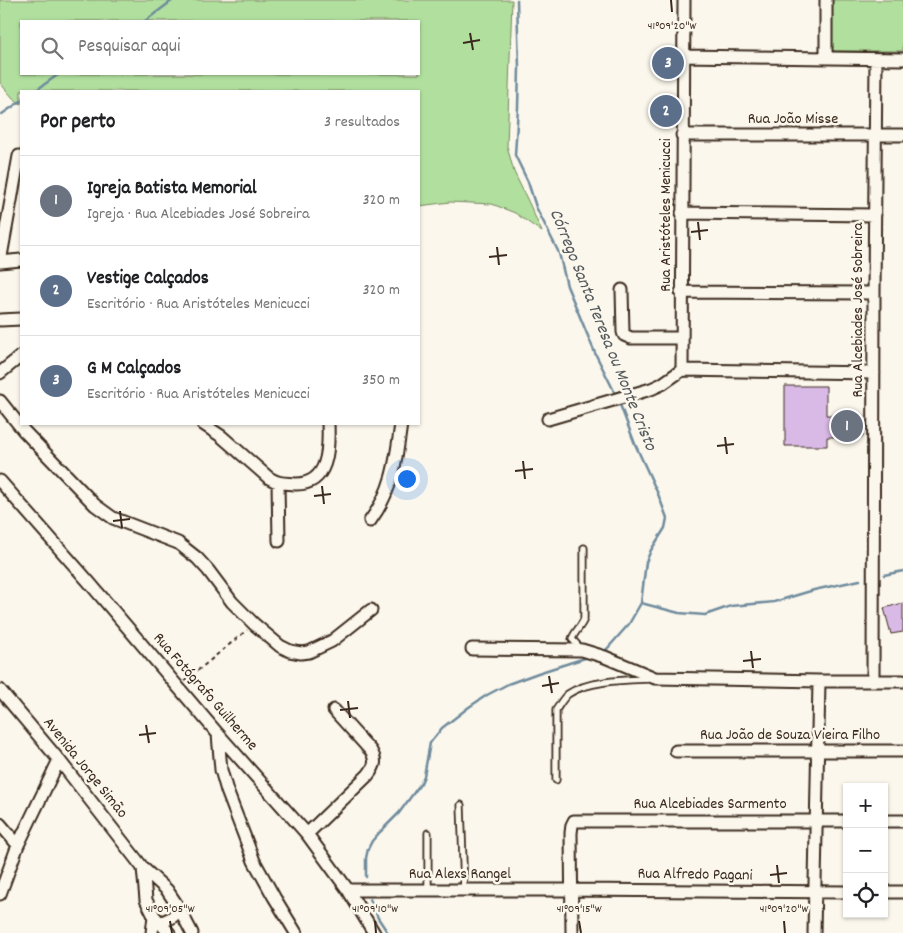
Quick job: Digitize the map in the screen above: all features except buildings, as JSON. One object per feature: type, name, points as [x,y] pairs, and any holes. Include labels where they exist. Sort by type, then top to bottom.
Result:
[{"type":"street","name":"Rua Aristóteles Menicucci","points":[[682,370],[684,0]]},
{"type":"street","points":[[826,0],[826,58]]},
{"type":"street","points":[[683,56],[903,59]]},
{"type":"street","name":"Rua Alcebiades José Sobreira","points":[[873,681],[876,59]]},
{"type":"street","name":"Rua João Misse","points":[[682,136],[903,135]]},
{"type":"street","points":[[19,156],[0,262],[20,260]]},
{"type":"street","points":[[682,212],[874,215]]},
{"type":"street","points":[[622,290],[624,335],[631,338],[681,338]]},
{"type":"street","points":[[681,292],[874,293]]},
{"type":"street","points":[[0,320],[20,319]]},
{"type":"street","points":[[0,373],[20,357]]},
{"type":"street","points":[[548,419],[662,384],[682,370],[874,373]]},
{"type":"street","points":[[0,401],[24,431],[95,505],[113,518],[178,543],[197,558],[208,570],[232,602],[280,646],[290,651],[309,652],[332,640],[371,610]]},
{"type":"street","points":[[204,425],[221,436],[269,478],[278,483],[304,484],[312,481],[321,472],[328,449],[328,425]]},
{"type":"street","points":[[370,520],[379,508],[390,482],[396,462],[401,425]]},
{"type":"street","name":"Rua Fotógrafo Guilherme","points":[[0,481],[218,734],[307,834],[348,890],[374,933]]},
{"type":"street","points":[[278,483],[279,541]]},
{"type":"street","points":[[472,650],[582,650],[605,657],[655,678],[819,682],[903,681]]},
{"type":"street","points":[[814,933],[819,682]]},
{"type":"street","name":"Avenida Jorge Simão","points":[[0,690],[59,760],[143,868],[167,890],[180,908],[187,930]]},
{"type":"street","points":[[307,834],[368,775],[375,763],[370,751],[334,710]]},
{"type":"street","points":[[218,734],[221,770],[227,791],[254,860],[296,933]]},
{"type":"street","name":"Rua João de Souza Vieira Filho","points":[[676,751],[903,751]]},
{"type":"street","points":[[0,894],[18,845],[59,760]]},
{"type":"street","name":"Rua Alcebiades Sarmento","points":[[572,890],[571,833],[574,821],[843,821]]},
{"type":"street","points":[[888,821],[903,821]]},
{"type":"street","points":[[0,824],[18,845]]},
{"type":"street","points":[[143,868],[146,900],[156,920],[169,933]]},
{"type":"street","points":[[146,900],[153,893],[167,890]]},
{"type":"street","name":"Rua Alexs Rangel","points":[[348,890],[572,890]]},
{"type":"street","points":[[572,890],[572,933]]},
{"type":"street","name":"Rua Alfredo Pagani","points":[[572,890],[843,892]]},
{"type":"street","points":[[888,892],[903,892]]},
{"type":"street","points":[[156,920],[171,919],[180,908]]},
{"type":"street","points":[[152,933],[156,920]]},
{"type":"lane","points":[[582,650],[572,639],[575,632],[581,627],[584,619],[584,548]]},
{"type":"lane","points":[[556,780],[556,710],[561,702],[577,689],[605,682],[655,678]]},
{"type":"lane","points":[[461,805],[464,890]]},
{"type":"lane","points":[[428,833],[428,890]]},
{"type":"path","points":[[178,687],[254,624]]},
{"type":"green space","points":[[0,0],[512,0],[507,146],[514,172],[542,232],[515,213],[492,204],[450,202],[420,206],[420,90],[20,90],[20,103],[0,83]]},
{"type":"green space","points":[[832,0],[903,0],[903,51],[832,51]]},
{"type":"waterway","points":[[146,20],[173,0]]},
{"type":"waterway","name":"Córrego Santa Teresa ou Monte Cristo","points":[[517,0],[519,68],[515,155],[528,182],[536,207],[559,253],[567,286],[595,353],[616,395]]},
{"type":"waterway","points":[[36,90],[58,75]]},
{"type":"waterway","points":[[2,114],[20,102]]},
{"type":"waterway","name":"Córrego Santa Teresa ou Monte Cristo","points":[[605,651],[629,624],[641,603],[646,562],[665,528],[667,518],[619,402]]},
{"type":"waterway","points":[[884,575],[903,571]]},
{"type":"waterway","points":[[641,603],[679,613],[705,615],[731,606],[774,602],[814,590],[860,580]]},
{"type":"waterway","name":"Córrego Santa Teresa ou Monte Cristo","points":[[366,877],[366,858],[372,841],[399,813],[421,783],[430,743],[442,728],[469,707],[508,684],[585,658]]},
{"type":"waterway","name":"Córrego Santa Teresa ou Monte Cristo","points":[[370,899],[378,918],[388,933]]},
{"type":"place","name":"G M Calçados","points":[[668,63]]},
{"type":"place","name":"Vestige Calçados","points":[[666,111]]},
{"type":"place","name":"Igreja Batista Memorial","points":[[847,426]]}]
